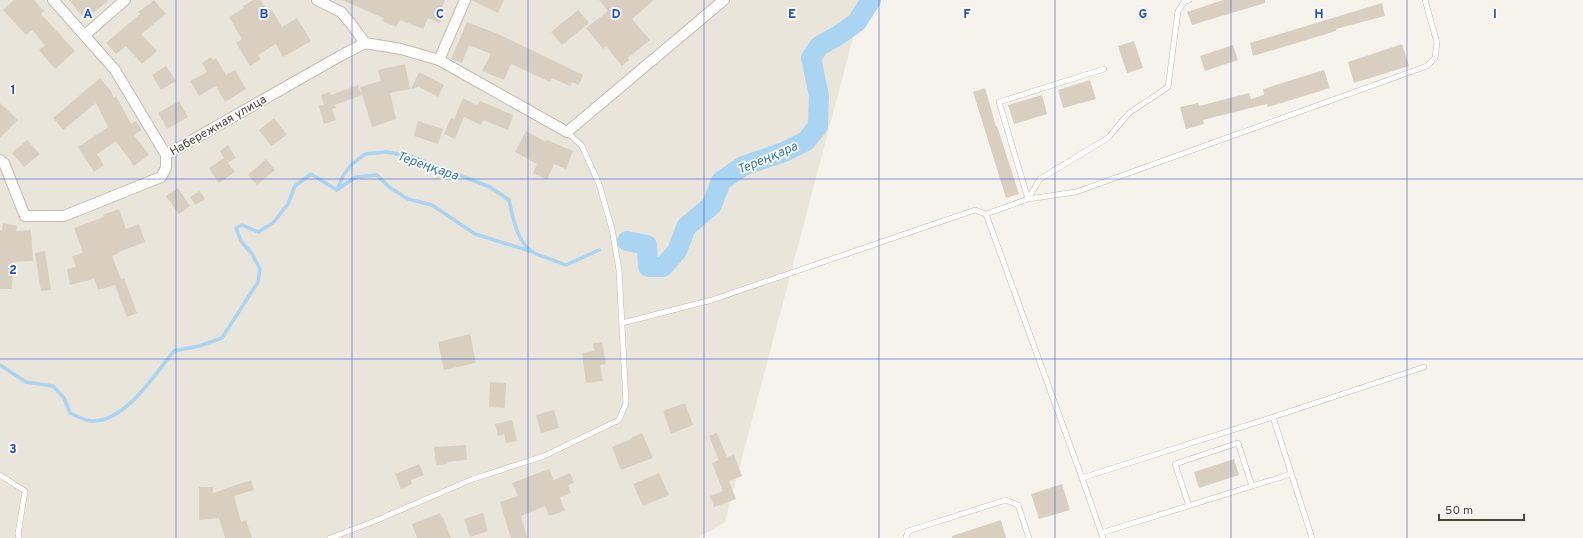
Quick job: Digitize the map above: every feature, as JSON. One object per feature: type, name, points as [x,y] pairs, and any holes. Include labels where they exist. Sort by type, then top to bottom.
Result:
[{"type":"street","points":[[53,0],[115,70],[166,154]]},
{"type":"street","points":[[85,35],[125,0]]},
{"type":"street","points":[[317,0],[342,12],[365,44],[401,49],[439,60],[567,132],[724,0]]},
{"type":"street","points":[[439,60],[465,0]]},
{"type":"street","name":"Набережная улица","points":[[0,160],[4,163],[25,216],[64,216],[161,176],[166,168],[166,154],[332,60],[365,44]]},
{"type":"lane","points":[[1028,199],[1040,179],[1108,138],[1129,113],[1168,88],[1178,11],[1185,1],[1188,0]]},
{"type":"lane","points":[[622,323],[712,300],[975,210],[986,214],[1028,199],[1076,192],[1427,66],[1436,58],[1437,43],[1425,0]]},
{"type":"lane","points":[[1028,199],[999,102],[1104,68]]},
{"type":"lane","points":[[330,538],[370,523],[473,479],[544,456],[619,420],[626,402],[620,270],[612,229],[599,184],[582,146],[567,132]]},
{"type":"lane","points":[[986,214],[1102,536],[1189,506],[1291,474]]},
{"type":"lane","points":[[1082,478],[1274,417],[1424,367]]},
{"type":"lane","points":[[1274,417],[1312,538]]},
{"type":"lane","points":[[1189,506],[1175,464],[1238,443],[1252,486]]},
{"type":"lane","points":[[0,475],[25,491],[18,534],[19,538]]},
{"type":"lane","points":[[906,538],[908,530],[1006,500],[1018,505],[1029,538]]},
{"type":"shaded area","points":[[0,0],[863,0],[725,522],[698,538],[0,538]]},
{"type":"building","points":[[14,0],[34,0],[44,11],[41,14],[75,51],[55,69],[39,50],[45,45],[32,30],[26,35],[3,10]]},
{"type":"building","points":[[69,0],[109,0],[85,19]]},
{"type":"building","points":[[154,0],[166,14],[141,34],[157,51],[142,64],[126,46],[116,54],[106,43],[140,14],[138,12]]},
{"type":"building","points":[[253,0],[261,0],[268,12],[272,10],[282,27],[297,18],[311,41],[283,57],[276,44],[258,55],[261,59],[250,66],[236,43],[242,39],[229,17],[244,8],[243,6]]},
{"type":"building","points":[[342,0],[445,0],[441,10],[444,12],[440,23],[428,18],[423,29],[400,20],[396,27],[382,21],[383,18]]},
{"type":"building","points":[[471,0],[504,0],[498,13]]},
{"type":"building","points":[[599,0],[654,0],[632,19],[650,40],[628,58],[629,60],[622,66],[606,46],[603,49],[586,28],[608,11]]},
{"type":"building","points":[[1223,0],[1265,0],[1265,3],[1192,25],[1187,12]]},
{"type":"building","points":[[1382,3],[1385,16],[1336,29],[1336,31],[1253,56],[1250,43]]},
{"type":"building","points":[[578,10],[589,23],[562,45],[551,32]]},
{"type":"building","points":[[467,22],[498,34],[583,75],[579,85],[572,82],[570,86],[552,78],[550,82],[511,64],[504,80],[482,71],[491,54],[469,45],[462,63],[451,59]]},
{"type":"building","points":[[1134,41],[1143,68],[1127,73],[1118,46]]},
{"type":"building","points":[[1402,44],[1409,66],[1354,83],[1348,62]]},
{"type":"building","points":[[1233,45],[1238,60],[1205,71],[1200,56]]},
{"type":"building","points":[[211,57],[213,60],[216,58],[226,75],[235,70],[246,89],[225,102],[216,86],[199,96],[190,81],[207,72],[202,63]]},
{"type":"building","points":[[405,64],[410,89],[390,93],[396,119],[372,127],[360,87],[381,81],[378,70]]},
{"type":"building","points":[[166,66],[176,81],[161,90],[152,75]]},
{"type":"building","points":[[1324,70],[1330,88],[1268,107],[1267,104],[1203,120],[1204,124],[1186,129],[1180,107],[1198,103],[1199,106],[1249,93],[1251,99],[1264,95],[1263,89]]},
{"type":"building","points":[[419,72],[444,85],[438,97],[419,87],[411,89]]},
{"type":"building","points":[[100,78],[111,91],[114,98],[116,96],[131,124],[136,121],[142,130],[134,135],[149,155],[134,166],[116,141],[97,154],[104,165],[94,172],[78,147],[108,127],[96,103],[63,130],[53,118]]},
{"type":"building","points":[[1090,80],[1096,99],[1063,108],[1058,90]]},
{"type":"building","points":[[358,85],[362,95],[335,105],[336,108],[332,109],[336,120],[324,124],[319,106],[324,105],[321,95],[330,92],[331,95]]},
{"type":"building","points":[[985,88],[1019,194],[1006,198],[973,92]]},
{"type":"building","points":[[1042,95],[1047,114],[1014,124],[1008,105]]},
{"type":"building","points":[[463,98],[477,105],[480,101],[513,115],[508,130],[483,120],[481,125],[464,117],[455,139],[444,134],[451,118],[454,119]]},
{"type":"building","points":[[179,101],[188,117],[167,129],[158,113]]},
{"type":"building","points":[[0,103],[18,120],[0,138]]},
{"type":"building","points":[[274,118],[287,135],[271,146],[259,130]]},
{"type":"building","points":[[418,121],[443,129],[438,144],[414,136]]},
{"type":"building","points":[[526,131],[546,142],[547,140],[573,151],[566,169],[554,164],[547,180],[533,173],[537,164],[515,152]]},
{"type":"building","points":[[27,140],[40,154],[24,167],[12,153]]},
{"type":"building","points":[[228,145],[236,158],[228,163],[235,172],[219,183],[209,168],[224,158],[220,151]]},
{"type":"building","points":[[266,159],[275,170],[257,185],[248,175]]},
{"type":"building","points":[[178,188],[190,206],[179,214],[166,196]]},
{"type":"building","points":[[200,191],[205,199],[195,205],[190,197]]},
{"type":"building","points":[[119,209],[126,229],[139,224],[145,242],[112,256],[121,279],[124,278],[137,313],[127,317],[115,285],[98,290],[94,279],[70,285],[67,269],[76,267],[72,256],[83,253],[74,228],[104,217],[103,215]]},
{"type":"building","points":[[3,223],[17,226],[16,231],[31,230],[33,261],[13,262],[12,289],[0,289],[0,230],[2,230]]},
{"type":"building","points":[[45,251],[51,290],[41,291],[35,253]]},
{"type":"building","points":[[470,334],[476,363],[444,370],[438,342]]},
{"type":"building","points":[[602,342],[606,364],[600,365],[603,381],[586,383],[582,353],[594,351],[593,343]]},
{"type":"building","points":[[490,382],[506,383],[505,408],[489,407]]},
{"type":"building","points":[[685,403],[693,425],[671,434],[663,411]]},
{"type":"building","points":[[554,410],[559,428],[541,433],[536,415]]},
{"type":"building","points":[[512,420],[517,441],[506,443],[504,434],[498,436],[495,424]]},
{"type":"building","points":[[642,433],[653,458],[621,470],[612,447],[632,439],[631,438]]},
{"type":"building","points":[[717,433],[727,457],[734,455],[742,476],[729,481],[736,499],[714,507],[710,496],[723,491],[712,463],[719,460],[709,436]]},
{"type":"building","points":[[466,445],[467,460],[446,462],[447,464],[436,465],[434,447]]},
{"type":"building","points":[[1234,459],[1239,475],[1199,488],[1194,472]]},
{"type":"building","points":[[419,464],[424,475],[411,480],[412,484],[401,489],[395,474]]},
{"type":"building","points":[[549,469],[554,480],[570,473],[574,483],[568,485],[571,493],[560,497],[565,511],[549,516],[545,506],[521,516],[527,538],[511,538],[500,502],[518,496],[512,483]]},
{"type":"building","points":[[659,473],[669,495],[643,506],[633,484]]},
{"type":"building","points":[[251,480],[254,490],[234,496],[241,522],[246,520],[252,538],[225,538],[219,518],[199,520],[199,487],[213,487],[213,493]]},
{"type":"building","points":[[1062,484],[1070,510],[1039,519],[1031,494]]},
{"type":"building","points":[[440,513],[451,538],[417,538],[412,524]]},
{"type":"building","points":[[483,513],[488,531],[470,537],[464,519]]},
{"type":"building","points":[[1001,520],[1006,538],[952,538],[952,536]]},
{"type":"waterway","name":"Тереңқара","points":[[627,241],[647,245],[648,267],[663,267],[677,251],[686,227],[712,205],[721,181],[743,166],[784,152],[806,141],[818,126],[819,96],[811,58],[819,46],[839,35],[857,22],[871,0]]},
{"type":"waterway","name":"Тереңқара","points":[[0,365],[26,382],[53,386],[64,398],[70,413],[80,418],[91,421],[104,420],[116,414],[138,395],[174,351],[199,346],[222,338],[258,282],[260,269],[252,254],[241,241],[236,228],[242,225],[258,232],[273,223],[288,204],[295,186],[311,174],[337,190],[343,176],[351,165],[365,154],[387,152],[413,157],[490,187],[509,200],[514,223],[520,238],[524,244],[536,254],[566,265],[599,250]]},
{"type":"waterway","points":[[338,189],[356,177],[377,175],[389,187],[408,199],[432,205],[475,234],[533,252]]}]
